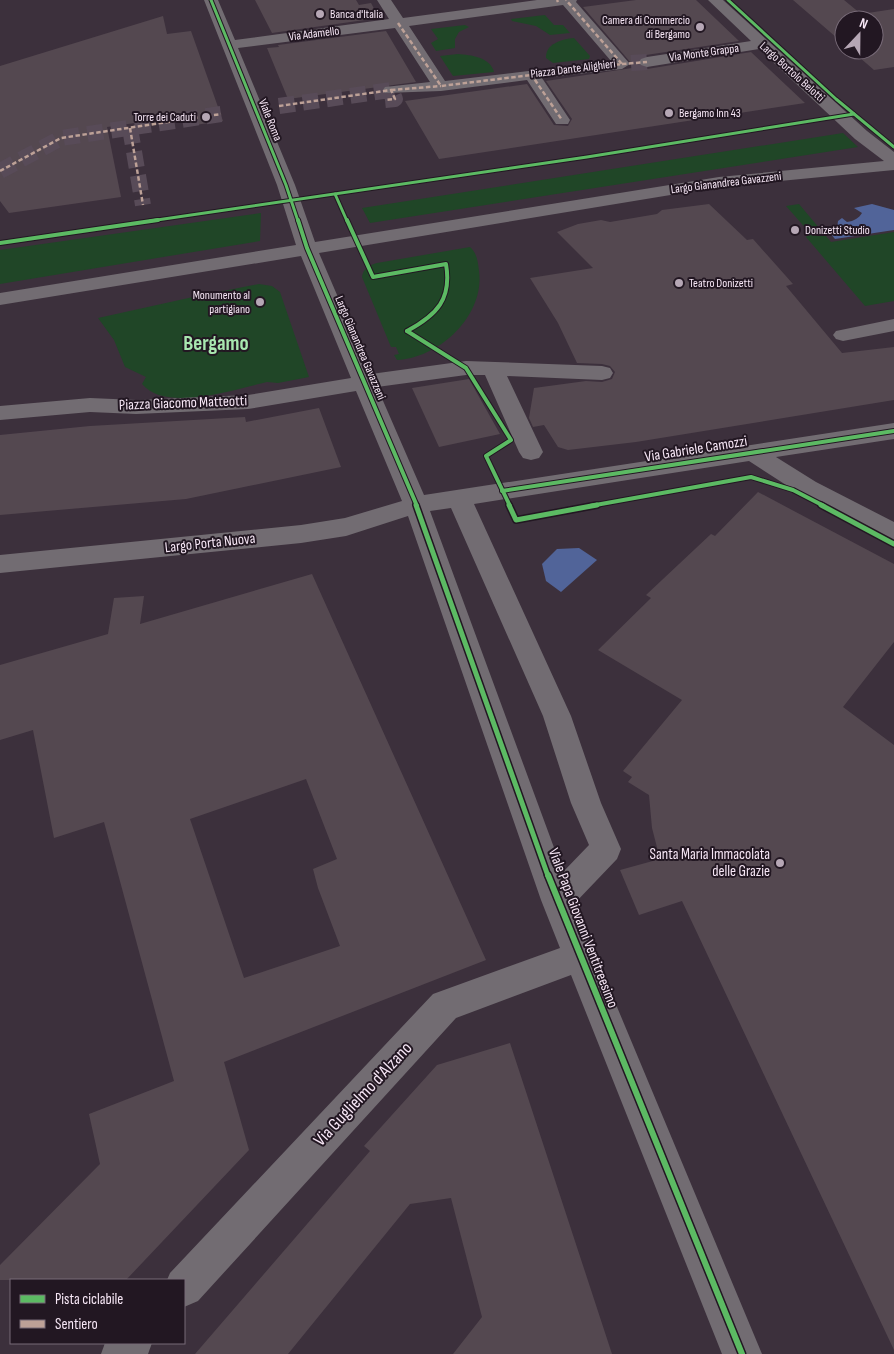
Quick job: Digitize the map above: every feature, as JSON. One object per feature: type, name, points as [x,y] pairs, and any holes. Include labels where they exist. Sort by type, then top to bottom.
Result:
[{"type":"street","name":"Viale Roma","points":[[211,0],[286,185],[307,248]]},
{"type":"street","points":[[384,0],[441,86]]},
{"type":"street","name":"Largo Bortolo Belotti","points":[[715,0],[861,135],[894,160]]},
{"type":"street","name":"Via Adamello","points":[[229,45],[563,1]]},
{"type":"street","name":"Piazza Dante Alighieri","points":[[390,90],[441,86],[627,63],[563,1]]},
{"type":"street","name":"Via Monte Grappa","points":[[648,62],[761,44]]},
{"type":"street","points":[[531,74],[562,120]]},
{"type":"street","name":"Largo Gianandrea Gavazzeni","points":[[416,505],[307,248],[719,182],[894,165]]},
{"type":"street","points":[[0,299],[307,248]]},
{"type":"street","points":[[843,334],[894,325]]},
{"type":"street","points":[[493,369],[531,452]]},
{"type":"street","name":"Piazza Giacomo Matteotti","points":[[0,413],[90,405],[136,407],[248,402],[444,370],[493,369],[602,373]]},
{"type":"street","name":"Via Gabriele Camozzi","points":[[502,491],[894,431]]},
{"type":"street","points":[[753,453],[808,488],[894,533]]},
{"type":"street","name":"Largo Porta Nuova","points":[[0,564],[301,534],[346,527],[416,505],[502,491]]},
{"type":"street","points":[[458,498],[557,716],[586,803],[606,849],[557,900]]},
{"type":"street","name":"Viale Papa Giovanni Ventitreesimo","points":[[416,505],[557,900],[742,1354]]},
{"type":"street","name":"Via Guglielmo d'Alzano","points":[[185,1286],[445,1006],[580,956]]},
{"type":"street","points":[[121,1354],[131,1344]]},
{"type":"green space","points":[[545,15],[554,25],[563,25],[570,33],[550,35],[536,26],[512,21],[511,19]]},
{"type":"green space","points":[[465,25],[469,27],[459,32],[455,39],[455,48],[436,51],[431,43],[438,39],[431,29]]},
{"type":"green space","points":[[574,38],[590,56],[589,59],[553,63],[546,58],[548,49],[555,43]]},
{"type":"green space","points":[[458,54],[474,56],[484,60],[489,63],[494,72],[453,76],[440,56]]},
{"type":"green space","points":[[843,133],[858,147],[370,223],[362,208]]},
{"type":"green space","points":[[799,204],[831,242],[894,232],[894,301],[865,306],[806,237],[809,232],[786,206]]},
{"type":"green space","points":[[261,213],[260,241],[0,284],[0,250]]},
{"type":"green space","points":[[470,247],[478,261],[479,287],[475,303],[467,318],[443,343],[413,357],[397,360],[394,355],[399,354],[396,347],[391,347],[362,277],[365,269],[377,263]]},
{"type":"green space","points":[[259,284],[272,286],[280,292],[309,377],[278,383],[267,382],[202,396],[167,397],[153,393],[142,384],[146,377],[125,367],[114,340],[98,318],[193,297]]},
{"type":"water","points":[[872,204],[894,210],[894,230],[835,239],[830,233],[837,228],[838,221],[842,218],[847,222],[854,220],[862,213],[854,208]]},
{"type":"water","points":[[579,548],[597,560],[561,592],[546,581],[542,564],[557,549]]},
{"type":"building","name":"Banca d'Italia","points":[[255,0],[356,0],[359,5],[371,3],[379,18],[272,33]]},
{"type":"building","points":[[636,0],[696,0],[739,41],[646,55],[637,61],[640,67],[647,69],[751,52],[805,103],[439,159],[405,101],[527,84],[554,125],[568,126],[572,119],[546,81],[632,68],[631,63],[583,7]]},
{"type":"building","points":[[793,0],[844,0],[856,10],[834,10],[834,35]]},
{"type":"building","points":[[894,9],[894,67],[874,70],[862,60],[884,60],[884,11]]},
{"type":"building","points":[[163,16],[167,34],[191,31],[223,121],[195,125],[191,115],[107,127],[121,197],[9,213],[0,201],[0,66]]},
{"type":"building","points":[[386,31],[416,82],[288,99],[267,48],[279,47],[278,45]]},
{"type":"building","points":[[709,204],[747,240],[753,239],[793,284],[786,286],[842,353],[894,347],[894,400],[636,442],[568,450],[558,447],[544,425],[533,427],[529,418],[534,388],[586,381],[602,382],[612,379],[615,372],[610,366],[602,364],[577,363],[558,323],[530,278],[593,268],[557,232],[578,224],[601,220],[610,222],[657,214],[662,210]]},
{"type":"building","points":[[469,379],[500,434],[439,447],[412,388]]},
{"type":"building","points":[[319,408],[341,467],[186,499],[0,515],[0,435],[90,426],[245,417],[246,422]]},
{"type":"building","points":[[758,492],[894,564],[894,642],[843,707],[894,745],[894,1350],[682,901],[639,915],[620,870],[660,859],[652,828],[649,795],[628,782],[632,777],[623,771],[682,700],[598,650],[651,598],[646,595],[711,534],[715,536]]},
{"type":"building","points":[[312,574],[486,960],[224,1062],[249,1150],[127,1279],[0,1280],[0,1265],[100,1164],[89,1114],[174,1081],[104,822],[54,838],[33,730],[0,740],[0,665],[108,634],[114,598],[144,596],[140,624]],"holes":[[[306,779],[337,859],[313,869],[318,888],[340,946],[244,978],[190,819]]]},
{"type":"building","points":[[510,1043],[612,1354],[453,1354],[482,1317],[451,1198],[410,1204],[288,1354],[195,1354],[370,1151],[364,1146],[437,1065]]},
{"type":"tunnel","points":[[631,63],[647,62]]},
{"type":"tunnel","points":[[279,106],[391,90],[395,99],[385,100]]},
{"type":"tunnel","points":[[0,171],[61,138],[221,114]]},
{"type":"tunnel","points":[[130,128],[143,205]]},
{"type":"marked path","points":[[398,23],[441,86],[622,64],[566,0]]},
{"type":"marked path","points":[[622,64],[647,62]]},
{"type":"marked path","points":[[531,74],[562,120]]},
{"type":"marked path","points":[[391,90],[441,86]]},
{"type":"marked path","points":[[279,106],[391,90],[395,99],[385,100]]},
{"type":"marked path","points":[[0,171],[61,138],[221,114]]},
{"type":"marked path","points":[[130,128],[143,205]]},
{"type":"cycle path","points":[[211,0],[286,185],[307,248],[416,505],[557,900],[742,1354]]},
{"type":"cycle path","points":[[728,0],[836,99],[894,147]]},
{"type":"cycle path","points":[[0,243],[587,157],[854,114]]},
{"type":"cycle path","points":[[335,194],[373,277],[446,264],[448,287],[440,305],[434,313],[407,331]]},
{"type":"cycle path","points":[[407,331],[466,368],[511,440],[486,456],[516,520],[751,477],[793,490],[894,544]]},
{"type":"cycle path","points":[[502,491],[894,431]]},
{"type":"place","name":"Banca d'Italia","points":[[320,14]]},
{"type":"place","name":"Camera di Commercio di Bergamo","points":[[700,27]]},
{"type":"place","name":"Bergamo Inn 43","points":[[669,113]]},
{"type":"place","name":"Torre dei Caduti","points":[[206,117]]},
{"type":"place","name":"Donizetti Studio","points":[[795,230]]},
{"type":"place","name":"Teatro Donizetti","points":[[679,283]]},
{"type":"place","name":"Monumento al partigiano","points":[[260,302]]},
{"type":"place","name":"Santa Maria Immacolata delle Grazie","points":[[780,863]]},
{"type":"district","name":"Bergamo","points":[[216,343]]}]
